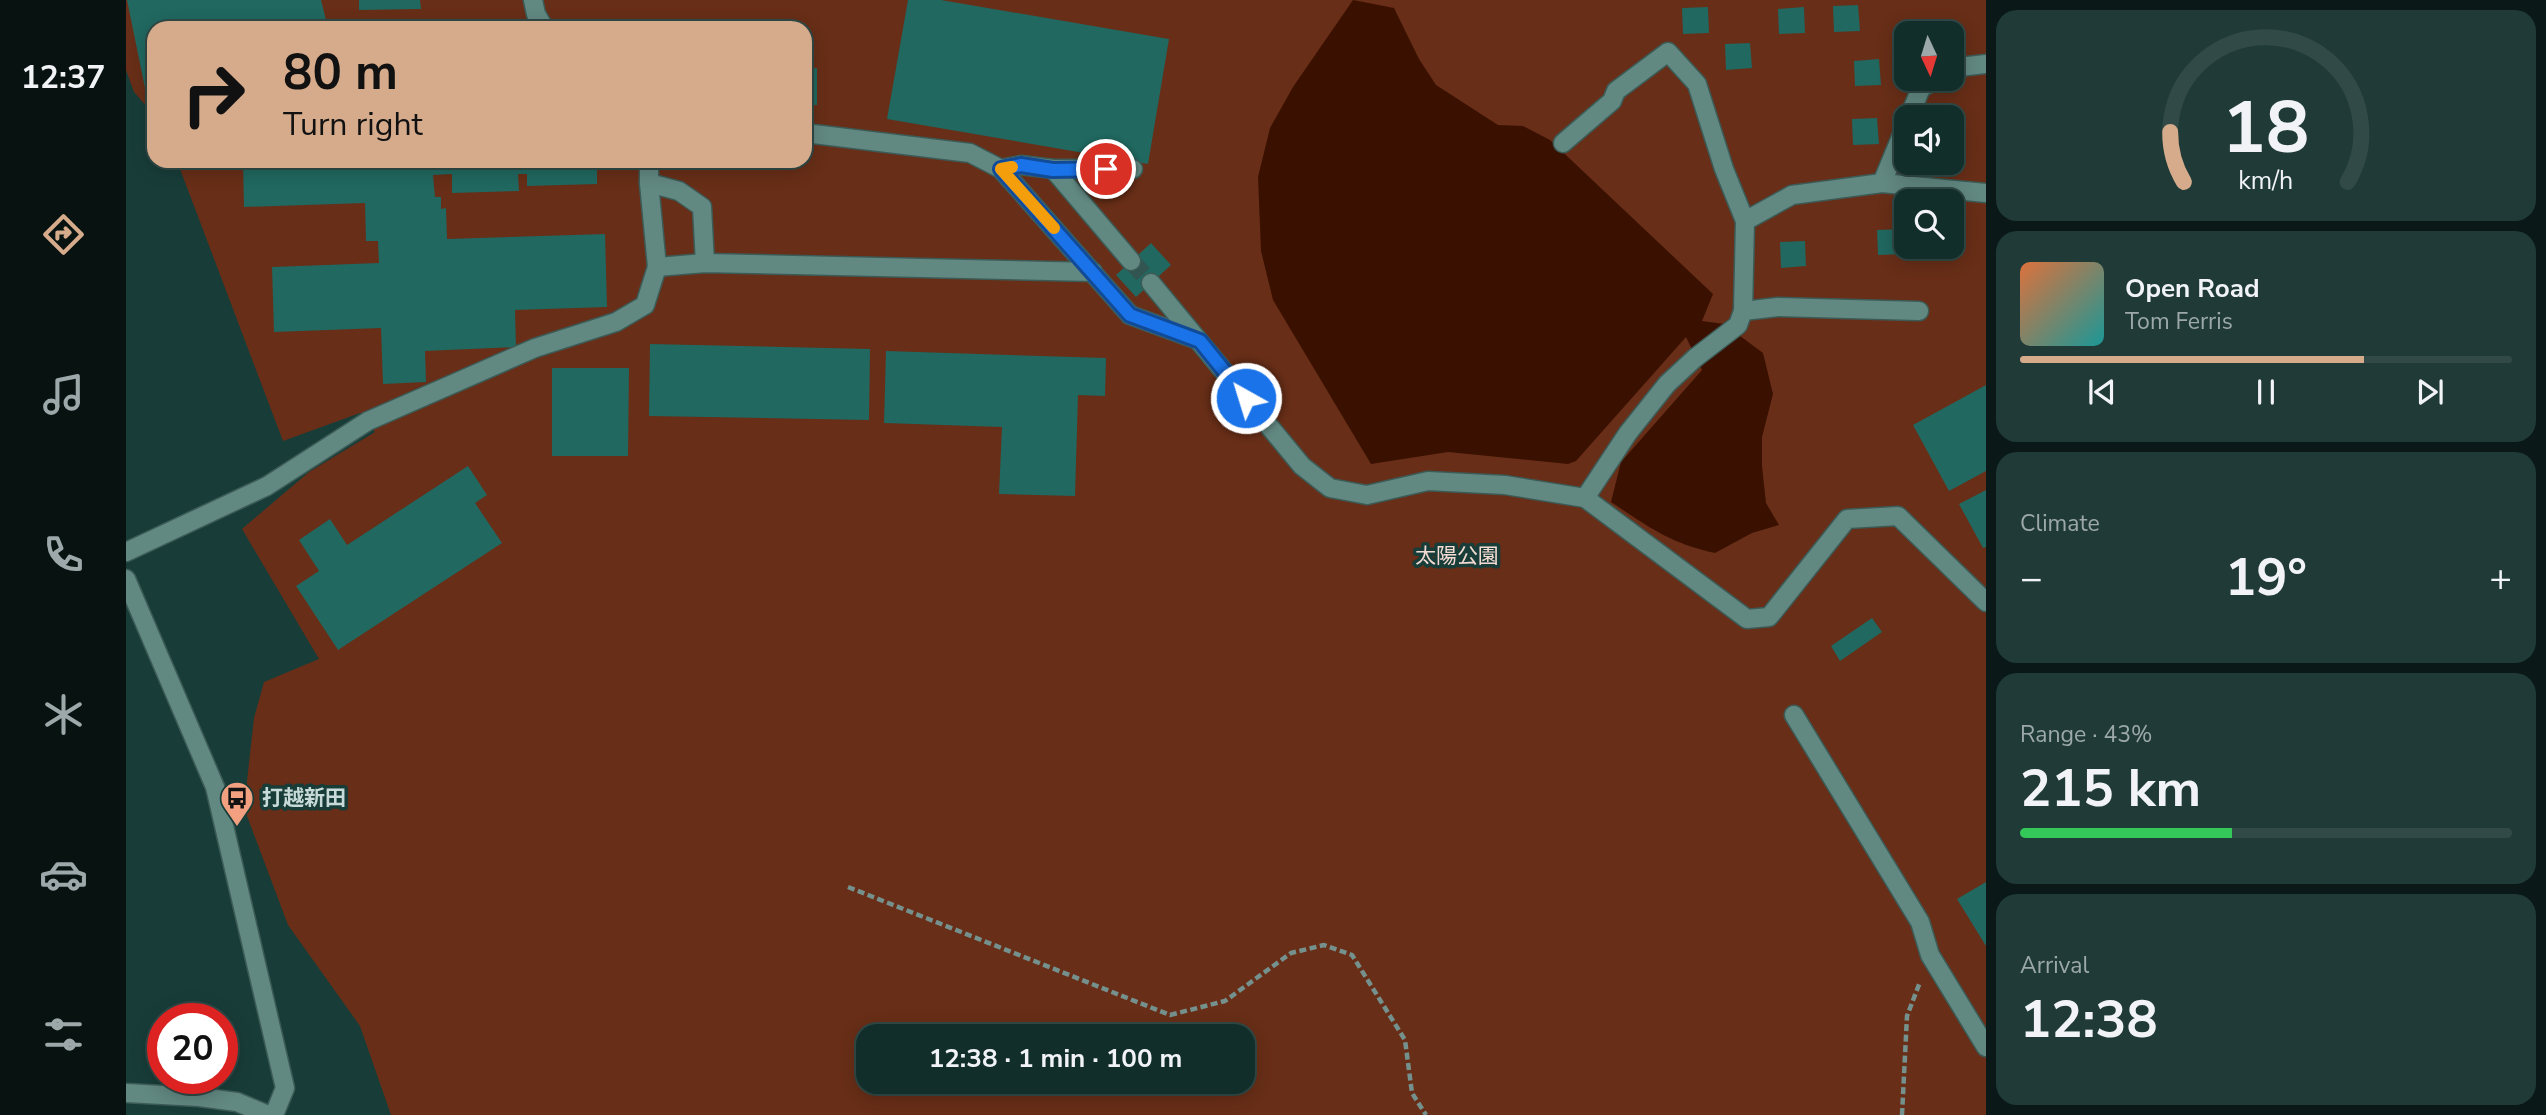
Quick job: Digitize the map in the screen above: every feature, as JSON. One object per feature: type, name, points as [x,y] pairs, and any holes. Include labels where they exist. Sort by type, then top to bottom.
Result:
[{"type":"street","points":[[533,0],[540,21]]},
{"type":"street","points":[[1563,143],[1612,101],[1616,91],[1668,52],[1697,84],[1724,169],[1745,220],[1740,318]]},
{"type":"street","points":[[1964,66],[1986,64]]},
{"type":"street","points":[[812,134],[970,153],[1001,169],[1130,315],[1200,341]]},
{"type":"street","points":[[1882,183],[1894,154]]},
{"type":"street","points":[[1001,169],[1021,165],[1053,170],[1133,169]]},
{"type":"street","points":[[126,552],[267,486],[368,421],[535,348],[616,322],[645,305],[657,267],[649,168]]},
{"type":"street","points":[[1053,170],[1131,261]]},
{"type":"street","points":[[649,183],[679,191],[702,207],[705,263]]},
{"type":"street","points":[[1745,220],[1792,195],[1882,183],[1986,193]]},
{"type":"street","points":[[657,267],[705,263],[1093,272]]},
{"type":"street","points":[[1151,283],[1303,466],[1330,488],[1367,495],[1429,481],[1505,485],[1585,498],[1747,618],[1769,617],[1847,519],[1898,516],[1986,602]]},
{"type":"street","points":[[1585,498],[1628,433],[1667,384],[1740,318],[1778,307],[1919,311]]},
{"type":"street","points":[[126,579],[215,787],[285,1088],[274,1115]]},
{"type":"street","points":[[1794,715],[1920,922],[1930,955],[1986,1047]]},
{"type":"street","points":[[126,1093],[237,1102],[268,1115]]},
{"type":"path","points":[[848,887],[1170,1015],[1225,1000],[1291,953],[1324,945],[1353,955],[1405,1040],[1412,1093],[1426,1115]]},
{"type":"path","points":[[1902,1115],[1908,1016],[1930,955]]},
{"type":"green space","name":"太陽公園","points":[[126,0],[1986,0],[1986,1115],[391,1115],[360,1026],[288,925],[244,808],[254,718],[264,682],[319,659],[242,529],[309,472],[375,432],[360,413],[283,441],[180,168],[812,168],[812,21],[147,21],[147,107],[134,92],[126,70]]},
{"type":"shaded area","points":[[1353,0],[1394,8],[1419,59],[1436,85],[1498,125],[1523,126],[1550,140],[1713,294],[1702,321],[1724,324],[1763,353],[1773,394],[1762,437],[1762,466],[1766,503],[1779,525],[1752,533],[1715,553],[1672,539],[1611,502],[1621,462],[1702,370],[1686,337],[1576,461],[1568,464],[1448,452],[1371,464],[1273,300],[1261,251],[1258,177],[1270,128],[1293,87]]},
{"type":"building","points":[[127,0],[321,0],[326,21],[147,21],[145,88]]},
{"type":"building","points":[[359,0],[420,0],[421,9],[359,10]]},
{"type":"building","points":[[908,0],[941,0],[1169,39],[1148,164],[887,119]]},
{"type":"building","points":[[1858,5],[1860,31],[1834,32],[1833,6]]},
{"type":"building","points":[[1708,7],[1709,33],[1683,34],[1682,8]]},
{"type":"building","points":[[1804,7],[1805,33],[1779,34],[1778,9]]},
{"type":"building","points":[[1750,43],[1752,68],[1726,70],[1725,44]]},
{"type":"building","points":[[1879,59],[1881,85],[1855,86],[1854,61]]},
{"type":"building","points":[[812,68],[817,68],[817,105],[812,105]]},
{"type":"building","points":[[1877,118],[1879,144],[1853,145],[1852,119]]},
{"type":"building","points":[[243,168],[597,168],[597,184],[527,186],[527,174],[518,174],[519,191],[452,193],[452,174],[433,175],[435,197],[441,197],[441,209],[446,208],[447,239],[605,234],[607,307],[515,310],[516,347],[425,351],[426,382],[383,384],[381,328],[274,332],[272,267],[379,263],[378,241],[366,241],[365,203],[244,207]]},
{"type":"building","points":[[1894,229],[1894,254],[1878,255],[1877,230]]},
{"type":"building","points":[[1805,241],[1806,266],[1781,268],[1780,242]]},
{"type":"building","points":[[1151,243],[1171,265],[1136,297],[1116,275]]},
{"type":"building","points":[[650,344],[870,349],[869,420],[649,416]]},
{"type":"building","points":[[886,351],[1106,358],[1105,396],[1078,395],[1075,496],[999,494],[1002,427],[884,423]]},
{"type":"building","points":[[552,368],[629,368],[628,456],[552,456]]},
{"type":"building","points":[[1986,385],[1986,471],[1949,491],[1913,425]]},
{"type":"building","points":[[468,466],[487,495],[475,503],[502,543],[338,650],[296,586],[319,571],[299,540],[330,519],[347,545]]},
{"type":"building","points":[[1986,490],[1986,547],[1983,548],[1959,504]]},
{"type":"building","points":[[1872,618],[1882,632],[1840,661],[1831,646]]},
{"type":"building","points":[[1986,882],[1986,946],[1957,899]]},
{"type":"tunnel","points":[[1131,261],[1151,283]]},
{"type":"slow traffic","points":[[1012,167],[1001,169],[1054,228]]},
{"type":"place","name":"打越新田","points":[[237,828]]},
{"type":"route","points":[[1106,169],[1053,170],[1021,165],[1001,169],[1130,315],[1200,341],[1246,398]]}]
